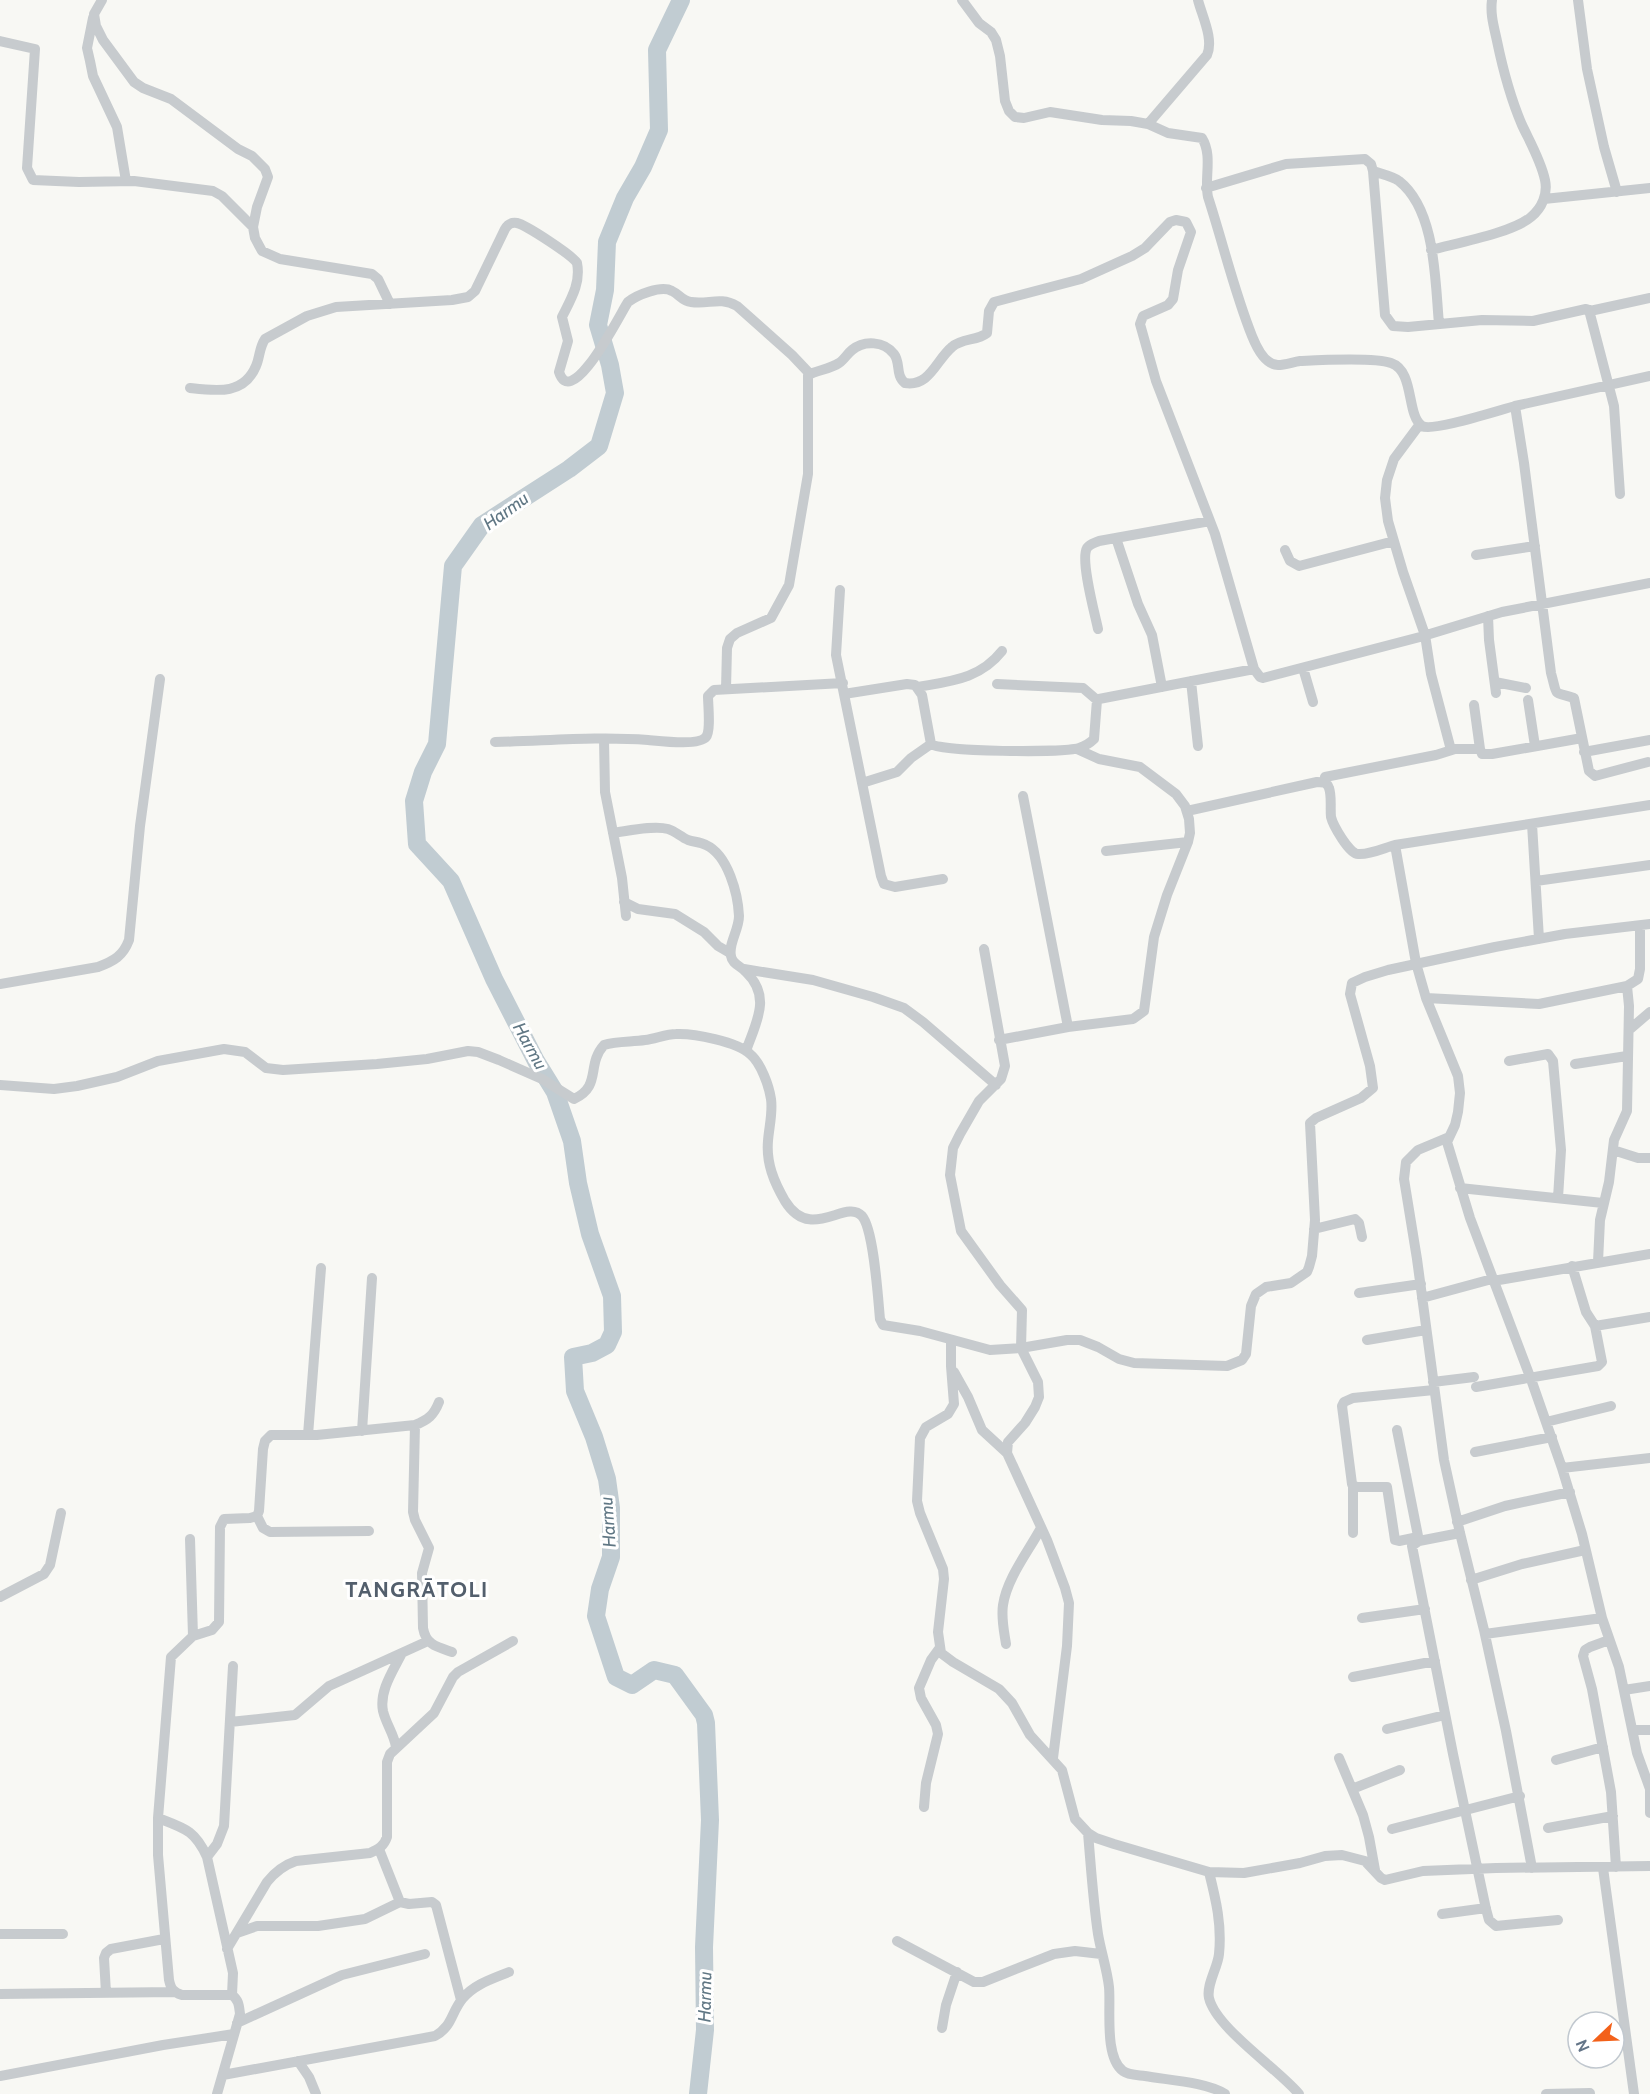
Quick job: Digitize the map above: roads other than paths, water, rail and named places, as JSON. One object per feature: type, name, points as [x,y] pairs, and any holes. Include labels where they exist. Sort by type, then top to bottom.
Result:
[{"type":"street","points":[[102,0],[94,14],[87,48],[93,76],[117,127],[126,181]]},
{"type":"street","points":[[962,0],[996,40],[1005,101],[1009,111],[1015,117],[1024,118],[1050,112],[1081,118],[1131,121],[1148,124],[1168,133],[1202,138],[1207,147],[1206,188],[1253,337],[1268,362],[1277,365],[1299,361],[1377,360],[1391,363],[1399,368],[1407,383],[1416,418],[1424,427],[1433,428],[1515,406],[1650,376]]},
{"type":"street","points":[[1148,124],[1207,55],[1209,39],[1198,0]]},
{"type":"street","points":[[1431,250],[1521,223],[1535,214],[1544,199],[1545,180],[1541,167],[1510,97],[1492,15],[1492,0]]},
{"type":"street","points":[[1578,0],[1587,69],[1604,147],[1617,192]]},
{"type":"street","points":[[94,14],[96,26],[103,40],[134,82],[143,88],[166,95],[264,167],[268,177],[257,207],[253,227],[257,246],[266,255],[372,274],[378,279],[390,304]]},
{"type":"street","points":[[0,41],[35,49],[27,168],[33,180],[126,181],[213,191],[222,196],[253,227]]},
{"type":"street","points":[[1206,188],[1269,168],[1308,162],[1365,159],[1371,164],[1373,171],[1385,315],[1393,326],[1482,320],[1533,321],[1650,298]]},
{"type":"street","points":[[1373,171],[1397,179],[1415,199],[1422,211],[1431,250],[1439,324]]},
{"type":"street","points":[[1544,199],[1650,188]]},
{"type":"street","points":[[726,690],[727,648],[730,639],[737,633],[771,618],[789,585],[808,474],[807,377],[839,363],[853,349],[868,343],[889,348],[896,357],[900,378],[905,383],[922,382],[955,344],[987,333],[989,311],[994,302],[1089,276],[1145,248],[1172,220],[1176,219],[1190,226],[1191,237],[1178,270],[1173,299],[1168,305],[1143,315],[1140,324],[1156,381],[1215,534],[1254,669],[1260,677],[1303,668],[1488,616],[1650,584]]},
{"type":"street","points":[[190,388],[227,390],[242,385],[256,366],[264,339],[316,312],[336,307],[456,300],[471,295],[506,226],[518,223],[566,253],[577,263],[576,286],[562,317],[568,341],[559,372],[560,376],[566,380],[573,379],[580,374],[598,354],[623,308],[631,300],[657,290],[669,290],[683,300],[691,302],[718,300],[737,306],[810,374]]},
{"type":"street","points":[[1590,311],[1615,418],[1620,494]]},
{"type":"street","points":[[1515,406],[1551,673],[1557,694],[1574,698],[1589,771],[1595,776],[1648,762]]},
{"type":"street","points":[[1420,424],[1394,459],[1384,498],[1394,541],[1425,635],[1431,674],[1451,750]]},
{"type":"street","points":[[1098,629],[1085,563],[1085,551],[1093,544],[1116,538],[1210,521]]},
{"type":"street","points":[[1116,538],[1138,604],[1152,635],[1162,687]]},
{"type":"street","points":[[1285,550],[1290,561],[1299,566],[1394,541]]},
{"type":"street","points":[[1476,555],[1535,546]]},
{"type":"street","points":[[840,590],[837,655],[881,876],[884,884],[895,887],[943,879]]},
{"type":"street","points":[[1488,616],[1495,687],[1526,688]]},
{"type":"street","points":[[495,742],[604,739],[699,741],[704,739],[709,732],[708,696],[714,690],[844,688],[907,684],[918,687],[959,680],[977,673],[993,663],[1002,651]]},
{"type":"street","points":[[1303,668],[1313,702]]},
{"type":"street","points":[[1097,700],[1254,669]]},
{"type":"street","points":[[0,984],[98,967],[113,961],[125,952],[129,940],[140,826],[160,679]]},
{"type":"street","points":[[1191,681],[1198,746]]},
{"type":"street","points":[[998,684],[1083,688],[1097,700]]},
{"type":"street","points":[[918,687],[922,695],[931,744]]},
{"type":"street","points":[[931,744],[940,748],[992,751],[1077,749],[1094,739],[1097,700]]},
{"type":"street","points":[[1528,700],[1535,746]]},
{"type":"street","points":[[1474,705],[1482,754],[1582,738]]},
{"type":"street","points":[[604,739],[605,792],[626,916]]},
{"type":"street","points":[[1584,752],[1650,740]]},
{"type":"street","points":[[862,783],[897,772],[911,758],[931,744]]},
{"type":"street","points":[[999,1040],[1068,1027],[1133,1019],[1144,1011],[1154,937],[1167,895],[1188,842],[1190,828],[1187,811],[1176,794],[1140,767],[1099,759],[1077,749]]},
{"type":"street","points":[[1325,777],[1436,756],[1451,750],[1480,749]]},
{"type":"street","points":[[1187,811],[1322,782],[1328,785],[1330,790],[1332,819],[1352,853],[1360,854],[1395,845],[1650,805]]},
{"type":"street","points":[[1023,796],[1068,1027]]},
{"type":"street","points":[[1532,824],[1539,939]]},
{"type":"street","points":[[613,833],[640,829],[668,829],[710,848],[723,862],[737,892],[738,928],[730,953]]},
{"type":"street","points":[[1106,851],[1188,842]]},
{"type":"street","points":[[1395,845],[1416,963],[1426,998],[1458,1076],[1460,1093],[1458,1112],[1448,1145],[1460,1188],[1492,1280],[1531,1379],[1570,1492],[1602,1617],[1619,1667],[1637,1753],[1650,1788],[1650,1813]]},
{"type":"street","points":[[1536,881],[1650,866]]},
{"type":"street","points":[[624,902],[638,909],[675,914],[704,932],[718,946],[730,953],[735,963],[755,980],[762,1002],[746,1051]]},
{"type":"street","points":[[0,1085],[54,1089],[77,1086],[117,1077],[158,1061],[224,1049],[245,1052],[266,1068],[283,1070],[427,1059],[468,1051],[499,1060],[542,1079],[574,1100],[590,1087],[598,1054],[607,1044],[682,1034],[723,1042],[751,1054],[758,1065],[771,1098],[769,1165],[786,1202],[800,1217],[810,1220],[851,1212],[860,1215],[868,1228],[880,1319],[883,1325],[920,1330],[990,1350],[1080,1340],[1119,1359],[1134,1363],[1227,1366],[1240,1361],[1247,1352],[1251,1306],[1254,1297],[1263,1288],[1291,1283],[1307,1272],[1312,1256],[1314,1229],[1311,1123],[1316,1118],[1361,1098],[1373,1087],[1370,1066],[1350,994],[1350,986],[1354,981],[1416,963],[1539,939],[1645,925],[1641,969],[1638,978],[1627,986],[1539,1004],[1426,998]]},
{"type":"street","points":[[984,949],[1005,1066],[1001,1079],[979,1101],[960,1134],[953,1149],[950,1175],[961,1232],[1000,1285],[1022,1310],[1021,1348],[1038,1382],[1039,1397],[1025,1423],[1008,1442],[1007,1454]]},
{"type":"street","points":[[743,968],[813,980],[904,1008],[996,1084]]},
{"type":"street","points":[[1598,1262],[1603,1203],[1609,1182],[1615,1135],[1627,1111],[1629,1030],[1627,986]]},
{"type":"street","points":[[1629,1030],[1650,1012]]},
{"type":"street","points":[[1509,1061],[1548,1054],[1553,1061],[1561,1150],[1558,1198]]},
{"type":"street","points":[[1575,1064],[1627,1056]]},
{"type":"street","points":[[1449,1137],[1418,1150],[1406,1162],[1404,1170],[1444,1460],[1520,1796],[1532,1868]]},
{"type":"street","points":[[1613,1150],[1638,1158],[1650,1158]]},
{"type":"street","points":[[1460,1188],[1603,1203]]},
{"type":"street","points":[[1314,1229],[1355,1219],[1359,1223],[1362,1237]]},
{"type":"street","points":[[1422,1298],[1492,1280],[1650,1254]]},
{"type":"street","points":[[1353,1533],[1353,1486],[1350,1479],[1341,1413],[1342,1404],[1353,1398],[1374,1397],[1434,1386],[1531,1379],[1599,1366],[1602,1362],[1595,1326],[1586,1312],[1572,1266]]},
{"type":"street","points":[[308,1435],[321,1268]]},
{"type":"street","points":[[362,1431],[372,1278]]},
{"type":"street","points":[[1359,1293],[1421,1284]]},
{"type":"street","points":[[1595,1326],[1650,1317]]},
{"type":"street","points":[[1366,1340],[1426,1330]]},
{"type":"street","points":[[951,1340],[954,1404],[948,1414],[926,1427],[920,1438],[917,1501],[920,1514],[943,1569],[938,1632],[939,1649],[944,1656],[999,1689],[1012,1703],[1030,1735],[1058,1764],[1065,1779],[1075,1819],[1088,1833],[1095,1838],[1209,1872],[1244,1873],[1337,1854],[1365,1861],[1385,1880],[1423,1871],[1650,1866]]},
{"type":"street","points":[[951,1366],[968,1397],[982,1431],[1007,1454],[1065,1587],[1069,1603],[1067,1646],[1053,1758]]},
{"type":"street","points":[[217,2094],[236,2029],[239,2005],[237,1998],[232,1995],[182,1995],[175,1992],[169,1980],[164,1939],[159,1875],[158,1818],[169,1664],[175,1652],[193,1636],[212,1630],[219,1622],[219,1527],[224,1519],[250,1518],[256,1516],[259,1511],[263,1449],[265,1441],[271,1435],[308,1435],[415,1425],[435,1413],[439,1402]]},
{"type":"street","points":[[1546,1422],[1611,1406]]},
{"type":"street","points":[[415,1425],[413,1512],[414,1520],[428,1541],[429,1548],[422,1573],[423,1628],[428,1641],[452,1652]]},
{"type":"street","points":[[1397,1430],[1418,1539]]},
{"type":"street","points":[[1475,1452],[1552,1437]]},
{"type":"street","points":[[1562,1468],[1650,1458]]},
{"type":"street","points":[[1353,1486],[1387,1487],[1395,1540],[1399,1541],[1418,1539],[1458,1528],[1505,1506],[1570,1492]]},
{"type":"street","points":[[0,1597],[44,1574],[50,1565],[61,1513]]},
{"type":"street","points":[[256,1516],[263,1528],[270,1532],[369,1531]]},
{"type":"street","points":[[1006,1644],[1002,1616],[1003,1603],[1011,1581],[1041,1528]]},
{"type":"street","points":[[190,1539],[193,1636]]},
{"type":"street","points":[[1418,1539],[1412,1546],[1489,1920],[1496,1926],[1558,1920]]},
{"type":"street","points":[[1472,1580],[1522,1564],[1585,1550]]},
{"type":"street","points":[[1362,1617],[1425,1609]]},
{"type":"street","points":[[1485,1634],[1602,1617]]},
{"type":"street","points":[[1609,1640],[1585,1650],[1583,1656],[1603,1746],[1613,1816],[1616,1867]]},
{"type":"street","points":[[230,1722],[296,1715],[329,1686],[428,1641]]},
{"type":"street","points":[[227,1949],[267,1882],[288,1864],[296,1861],[370,1853],[385,1844],[387,1837],[387,1762],[396,1747],[434,1713],[458,1672],[513,1641]]},
{"type":"street","points":[[924,1807],[926,1783],[938,1734],[918,1688],[939,1649]]},
{"type":"street","points":[[396,1747],[394,1736],[383,1713],[382,1696],[402,1653]]},
{"type":"street","points":[[1353,1677],[1435,1661]]},
{"type":"street","points":[[207,1857],[217,1844],[224,1826],[233,1666]]},
{"type":"street","points":[[1624,1690],[1650,1686]]},
{"type":"street","points":[[1387,1729],[1445,1715]]},
{"type":"street","points":[[1637,1730],[1650,1730]]},
{"type":"street","points":[[1556,1760],[1603,1746]]},
{"type":"street","points":[[1339,1758],[1366,1825],[1375,1870]]},
{"type":"street","points":[[1352,1789],[1400,1770]]},
{"type":"street","points":[[1392,1829],[1520,1796]]},
{"type":"street","points":[[1548,1828],[1613,1816]]},
{"type":"street","points":[[158,1818],[190,1831],[201,1844],[207,1857],[234,1980],[232,1995]]},
{"type":"street","points":[[1088,1833],[1096,1920],[1109,1989],[1109,2027],[1112,2049],[1120,2069],[1126,2073],[1198,2085],[1225,2094]]},
{"type":"street","points":[[379,1849],[400,1902]]},
{"type":"street","points":[[1603,1868],[1634,2094]]},
{"type":"street","points":[[1209,1872],[1221,1929],[1218,1965],[1209,1999],[1226,2026],[1289,2082],[1299,2094]]},
{"type":"street","points":[[237,1933],[257,1926],[318,1926],[365,1919],[400,1902],[409,1904],[432,1902],[436,1905],[461,2000]]},
{"type":"street","points":[[1442,1914],[1486,1908]]},
{"type":"street","points":[[0,1934],[63,1934]]},
{"type":"street","points":[[106,1993],[104,1958],[106,1953],[111,1949],[164,1939]]},
{"type":"street","points":[[897,1941],[970,1981],[983,1982],[1054,1954],[1075,1951],[1101,1954]]},
{"type":"street","points":[[0,2076],[236,2029],[342,1975],[425,1954]]},
{"type":"street","points":[[223,2075],[435,2036],[451,2022],[461,2000],[482,1983],[509,1972]]},
{"type":"street","points":[[942,2028],[946,2005],[957,1972]]},
{"type":"street","points":[[0,1994],[175,1992]]},
{"type":"street","points":[[298,2061],[309,2077],[316,2094]]},
{"type":"street","points":[[1546,2094],[1590,2093]]},
{"type":"waterway","name":"Harmu","points":[[681,0],[657,50],[659,130],[643,167],[625,198],[607,242],[605,290],[598,325],[610,365],[615,393],[599,446],[569,469],[482,525],[453,566],[437,744],[423,772],[414,801],[417,844],[451,881],[494,979],[536,1061],[555,1092],[572,1141],[578,1183],[590,1234],[612,1296],[613,1332],[607,1345],[592,1353],[573,1357],[575,1391],[594,1437],[607,1479],[611,1508],[611,1557],[600,1589],[596,1616],[616,1677],[632,1685],[654,1670],[675,1675],[704,1715],[706,1723],[710,1820],[704,1947],[705,2030],[698,2094]]},
{"type":"district","name":"TANGRĀTOLI","points":[[417,1589]]}]
